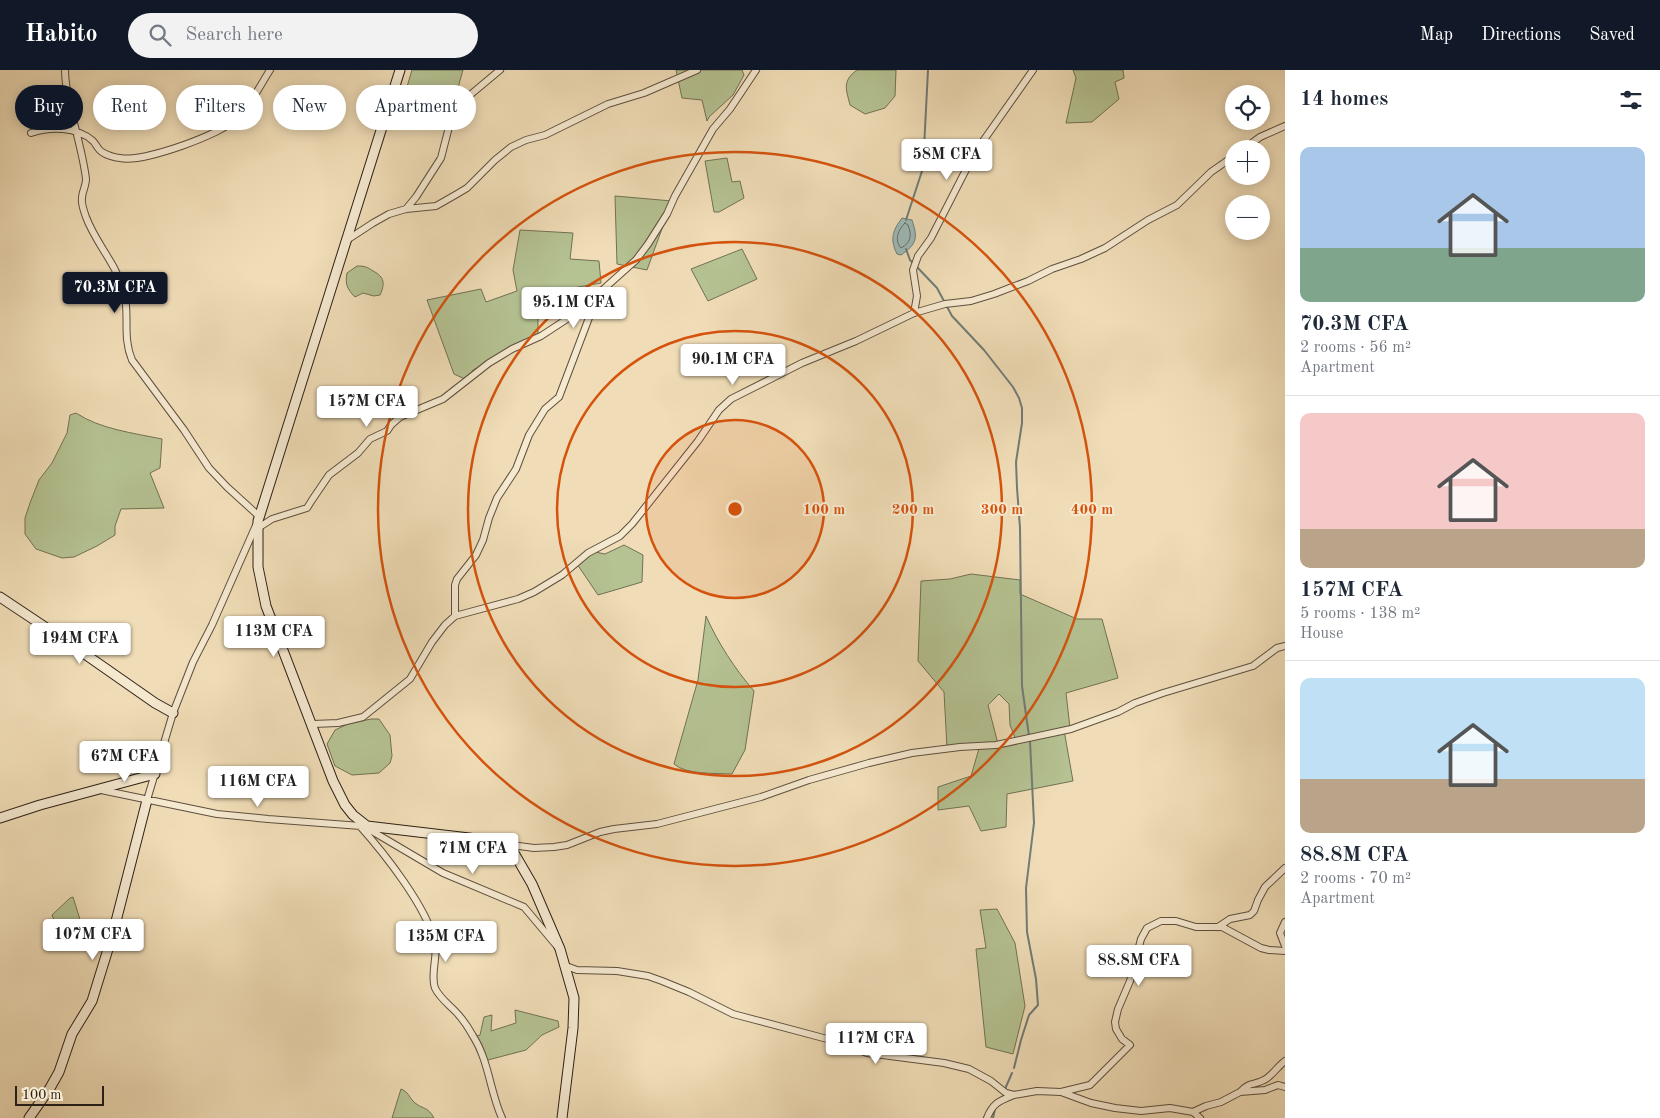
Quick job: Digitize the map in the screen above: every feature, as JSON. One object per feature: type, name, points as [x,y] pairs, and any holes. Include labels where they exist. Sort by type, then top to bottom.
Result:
[{"type":"street","points":[[65,70],[67,89],[86,182],[82,198],[83,208],[94,236],[106,252],[119,277],[124,294],[128,350],[132,360],[184,430],[209,468],[258,522],[258,567],[266,606],[297,689],[313,724],[333,781],[345,806],[381,850],[423,913],[435,943],[434,983],[436,990],[457,1013],[474,1036],[492,1082],[502,1118]]},
{"type":"street","points":[[31,133],[65,129],[75,131],[92,140],[102,152],[121,159],[160,153],[231,124],[245,110],[270,70]]},
{"type":"street","points":[[29,1118],[59,1072],[72,1034],[92,1001],[111,940],[147,800],[173,713],[193,662],[212,625],[258,522],[400,70]]},
{"type":"street","points":[[347,240],[373,223],[406,208],[416,198],[441,158],[450,123],[456,110],[470,95],[500,70]]},
{"type":"street","points":[[406,208],[436,206],[467,188],[511,147],[526,140],[545,135],[608,104],[644,93],[697,70]]},
{"type":"street","points":[[258,522],[307,508],[329,475],[358,453],[370,439],[387,431],[400,417],[443,399],[489,363],[512,348],[541,336],[567,319],[636,260],[667,214],[712,129],[730,109],[756,70]]},
{"type":"street","points":[[914,313],[917,296],[913,270],[918,256],[931,238],[974,154],[1033,70]]},
{"type":"street","points":[[1256,140],[1285,126]]},
{"type":"street","points":[[313,724],[338,723],[363,717],[410,680],[432,642],[445,625],[455,616],[518,599],[534,592],[562,575],[588,553],[620,536],[632,524],[698,441],[719,410],[732,399],[802,363],[856,341],[914,313],[945,304],[971,301],[994,294],[1028,282],[1105,248],[1148,220],[1177,206],[1211,172],[1225,162]]},
{"type":"street","points":[[455,616],[455,585],[457,579],[476,555],[497,498],[516,469],[529,435],[545,409],[559,397],[598,294]]},
{"type":"street","points":[[0,597],[155,703],[173,713]]},
{"type":"street","points":[[98,790],[217,814],[268,820],[363,826],[534,848],[554,847],[567,845],[600,832],[657,824],[761,797],[869,762],[912,753],[996,745],[1071,729],[1116,714],[1135,703],[1163,693],[1253,666],[1277,648],[1285,646]]},
{"type":"street","points":[[0,818],[40,805],[155,774]]},
{"type":"street","points":[[363,826],[443,873],[524,907],[560,949]]},
{"type":"street","points":[[504,844],[514,853],[532,884],[560,949],[572,989],[574,1008],[562,1118]]},
{"type":"street","points":[[1218,927],[1230,919],[1247,916],[1254,912],[1265,886],[1285,868]]},
{"type":"street","points":[[987,1118],[995,1104],[1014,1095],[1037,1091],[1061,1092],[1090,1085],[1130,1045],[1122,1039],[1116,1029],[1118,1008],[1130,982],[1141,939],[1147,928],[1161,921],[1176,921],[1196,927],[1218,927],[1229,930],[1261,948],[1285,951]]},
{"type":"street","points":[[1285,922],[1280,933],[1285,946]]},
{"type":"street","points":[[566,966],[577,970],[617,972],[662,980],[733,1014],[831,1040],[867,1053],[969,1069],[991,1081],[1006,1093],[1014,1095]]},
{"type":"street","points":[[1193,1112],[1221,1102],[1240,1092],[1249,1084],[1266,1080],[1285,1061]]},
{"type":"street","points":[[1240,1092],[1265,1090],[1278,1085],[1285,1087]]},
{"type":"street","points":[[1061,1092],[1091,1103],[1115,1108],[1141,1111],[1170,1108],[1193,1112],[1200,1118]]},
{"type":"green space","points":[[412,70],[463,70],[459,85],[408,85]]},
{"type":"green space","points":[[676,70],[742,70],[744,75],[733,95],[707,121],[702,100],[682,98]]},
{"type":"green space","points":[[857,70],[896,70],[895,96],[885,108],[865,114],[850,105],[846,86],[849,78]]},
{"type":"green space","points":[[1073,70],[1123,70],[1124,78],[1115,82],[1119,99],[1092,122],[1066,123],[1076,78]]},
{"type":"green space","points":[[727,158],[732,182],[740,181],[744,198],[719,212],[714,212],[705,161]]},
{"type":"green space","points":[[615,196],[672,201],[647,270],[617,264]]},
{"type":"green space","points":[[520,230],[573,233],[570,259],[599,261],[601,283],[573,288],[575,302],[538,309],[538,335],[473,370],[467,380],[454,374],[427,300],[481,289],[486,302],[517,291],[513,270]]},
{"type":"green space","points":[[742,249],[757,279],[708,301],[691,269]]},
{"type":"green space","points":[[357,266],[367,268],[382,278],[383,287],[380,295],[374,296],[363,293],[355,297],[350,291],[346,280],[347,273]]},
{"type":"green space","points":[[76,413],[106,427],[162,439],[160,468],[150,473],[164,508],[121,509],[115,526],[115,535],[74,557],[62,558],[36,549],[25,534],[25,518],[39,480],[52,463],[67,433],[70,415]]},
{"type":"green space","points":[[624,545],[643,555],[642,582],[598,595],[577,564],[595,552],[605,554]]},
{"type":"green space","points":[[971,574],[1020,580],[1020,594],[1077,619],[1102,619],[1118,678],[1066,693],[1070,728],[1064,730],[1073,781],[1007,794],[1006,827],[981,831],[969,806],[938,810],[938,787],[971,776],[980,745],[947,748],[944,692],[918,661],[921,581],[950,579]],"holes":[[[999,694],[1009,704],[1010,725],[1016,740],[998,744],[988,705]]]},
{"type":"green space","points":[[706,616],[727,655],[754,691],[745,750],[732,774],[693,772],[679,768],[674,764],[698,680]]},
{"type":"green space","points":[[379,719],[390,735],[392,756],[390,763],[379,773],[352,775],[335,766],[327,744],[335,730],[348,724]]},
{"type":"green space","points":[[73,897],[87,942],[90,945],[79,949],[62,940],[52,915]]},
{"type":"green space","points":[[997,909],[1015,943],[1025,1006],[1013,1054],[986,1047],[976,949],[986,948],[980,910]]},
{"type":"green space","points":[[515,1010],[558,1021],[559,1027],[542,1035],[526,1050],[484,1061],[474,1037],[480,1035],[484,1017],[492,1015],[491,1031],[516,1023]]},
{"type":"green space","points":[[401,1089],[415,1103],[427,1110],[434,1118],[392,1118]]},
{"type":"water","points":[[902,218],[912,220],[915,240],[901,255],[897,254],[893,244],[893,236]]},
{"type":"waterway","points":[[906,220],[923,168],[928,70]]},
{"type":"waterway","points":[[906,249],[913,263]]},
{"type":"waterway","points":[[916,266],[937,288],[952,316],[984,350],[1013,387],[1022,408],[1022,423],[1016,462],[1020,528],[1022,686],[1029,736]]},
{"type":"waterway","points":[[1014,1068],[1029,1015],[1038,1005],[1036,979],[1027,932],[1026,888],[1034,823],[1030,741]]},
{"type":"waterway","points":[[1005,1089],[1012,1073]]},
{"type":"waterway","points":[[993,1118],[995,1109]]}]
